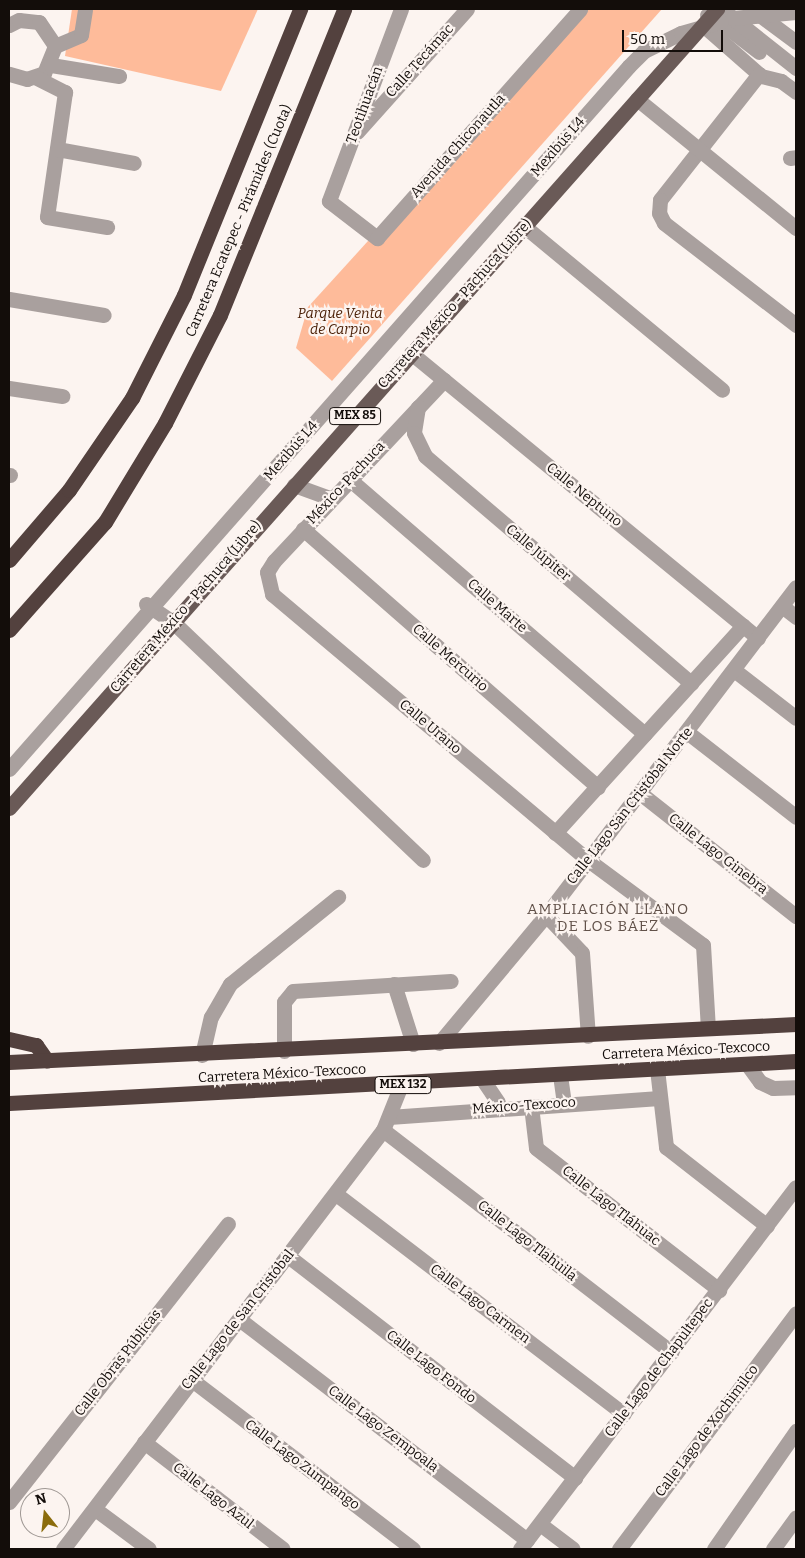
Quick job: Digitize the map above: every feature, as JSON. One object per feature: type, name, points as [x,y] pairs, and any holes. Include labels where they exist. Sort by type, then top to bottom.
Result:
[{"type":"highway","name":"Carretera Ecatepec - Pirámides (Cuota)","points":[[9,560],[68,490],[132,398],[184,295],[300,9]]},
{"type":"highway","name":"Carretera Ecatepec - Pirámides (Cuota)","points":[[9,630],[105,522],[165,423],[220,315],[344,9]]},
{"type":"highway","name":"Carretera México-Texcoco","points":[[9,1062],[202,1055],[796,1024]]},
{"type":"highway","points":[[9,1039],[36,1045],[47,1061]]},
{"type":"highway","name":"Carretera México-Texcoco","points":[[9,1103],[401,1085],[796,1061]]},
{"type":"highway","points":[[9,1112],[44,1102]]},
{"type":"main road","name":"Carretera México - Pachuca (Libre)","points":[[9,808],[637,99],[718,14]]},
{"type":"street","points":[[56,46],[81,35],[85,9]]},
{"type":"street","name":"Teotihuacán","points":[[329,201],[401,9]]},
{"type":"street","name":"Calle Tecámac","points":[[354,135],[467,9]]},
{"type":"street","name":"Avenida Chiconautla","points":[[329,201],[377,238],[580,9]]},
{"type":"street","points":[[718,14],[796,12]]},
{"type":"street","points":[[718,14],[796,68]]},
{"type":"street","points":[[718,14],[759,74],[781,81],[796,92]]},
{"type":"street","points":[[718,14],[796,79]]},
{"type":"street","name":"Mexibús L4","points":[[9,769],[150,606],[629,66],[644,51],[718,14]]},
{"type":"street","points":[[757,14],[796,42]]},
{"type":"street","points":[[9,25],[19,20],[38,22],[56,46]]},
{"type":"street","points":[[35,77],[51,65],[56,46]]},
{"type":"street","points":[[51,65],[119,76]]},
{"type":"street","points":[[9,74],[35,77],[65,92],[47,217],[107,227]]},
{"type":"street","points":[[759,74],[660,200],[659,213],[664,223],[796,325]]},
{"type":"street","points":[[637,99],[698,151],[796,228]]},
{"type":"street","points":[[58,149],[134,163]]},
{"type":"street","points":[[524,226],[722,390]]},
{"type":"street","points":[[9,299],[104,315]]},
{"type":"street","name":"Calle Neptuno","points":[[411,353],[758,638]]},
{"type":"street","name":"México-Pachuca","points":[[272,594],[267,572],[302,529],[348,478],[444,380]]},
{"type":"street","points":[[9,388],[62,396]]},
{"type":"street","name":"Calle Júpiter","points":[[418,407],[414,433],[425,456],[691,683]]},
{"type":"street","name":"Calle Marte","points":[[348,478],[645,734]]},
{"type":"street","points":[[294,485],[330,498]]},
{"type":"street","name":"Calle Mercurio","points":[[302,529],[598,786]]},
{"type":"street","name":"Calle Lago San Cristóbal Norte","points":[[439,1043],[546,915],[796,587]]},
{"type":"street","name":"Calle Urano","points":[[272,594],[588,860],[703,945],[708,1028]]},
{"type":"street","points":[[150,606],[173,622],[423,860]]},
{"type":"street","points":[[782,606],[796,617]]},
{"type":"street","points":[[555,833],[743,626]]},
{"type":"street","points":[[734,670],[796,718]]},
{"type":"street","points":[[687,732],[796,817]]},
{"type":"street","name":"Calle Lago Ginebra","points":[[640,793],[796,916]]},
{"type":"street","points":[[202,1055],[211,1017],[230,984],[338,897]]},
{"type":"street","points":[[546,915],[582,953],[588,1036]]},
{"type":"street","points":[[284,1051],[284,1002],[293,991],[452,981]]},
{"type":"street","points":[[394,984],[413,1044]]},
{"type":"street","points":[[747,1064],[760,1082],[773,1088],[796,1087]]},
{"type":"street","points":[[657,1069],[666,1147],[767,1226]]},
{"type":"street","points":[[560,1075],[564,1103]]},
{"type":"street","points":[[483,1080],[502,1108]]},
{"type":"street","name":"Calle Lago de San Cristóbal","points":[[63,1549],[336,1194],[386,1124],[401,1085]]},
{"type":"street","name":"México-Texcoco","points":[[386,1124],[502,1108],[659,1098]]},
{"type":"street","name":"Calle Lago Tláhuac","points":[[531,1106],[536,1148],[719,1290]]},
{"type":"street","name":"Calle Lago Tlahuila","points":[[386,1124],[671,1352]]},
{"type":"street","name":"Calle Lago de Chapultepec","points":[[524,1544],[719,1290],[796,1186]]},
{"type":"street","name":"Calle Lago Carmen","points":[[336,1194],[624,1414]]},
{"type":"street","name":"Calle Obras Públicas","points":[[9,1502],[228,1224]]},
{"type":"street","name":"Calle Lago Fondo","points":[[288,1256],[575,1478]]},
{"type":"street","name":"Calle Lago de Xochimilco","points":[[619,1549],[796,1313]]},
{"type":"street","name":"Calle Lago Zempoala","points":[[239,1319],[524,1544]]},
{"type":"street","name":"Calle Lago Zumpango","points":[[192,1380],[413,1549]]},
{"type":"street","points":[[714,1549],[796,1431]]},
{"type":"street","name":"Calle Lago Azul","points":[[144,1442],[283,1549]]},
{"type":"street","points":[[95,1509],[149,1549]]},
{"type":"street","points":[[773,1549],[796,1517]]},
{"type":"street","points":[[540,1524],[573,1549]]},
{"type":"green space","points":[[72,9],[258,9],[221,91],[65,56]]},
{"type":"green space","name":"Parque Venta de Carpio","points":[[579,9],[662,9],[332,381],[296,348],[308,307]]},
{"type":"district","name":"AMPLIACIÓN LLANO DE LOS BÁEZ","points":[[608,918]]}]
